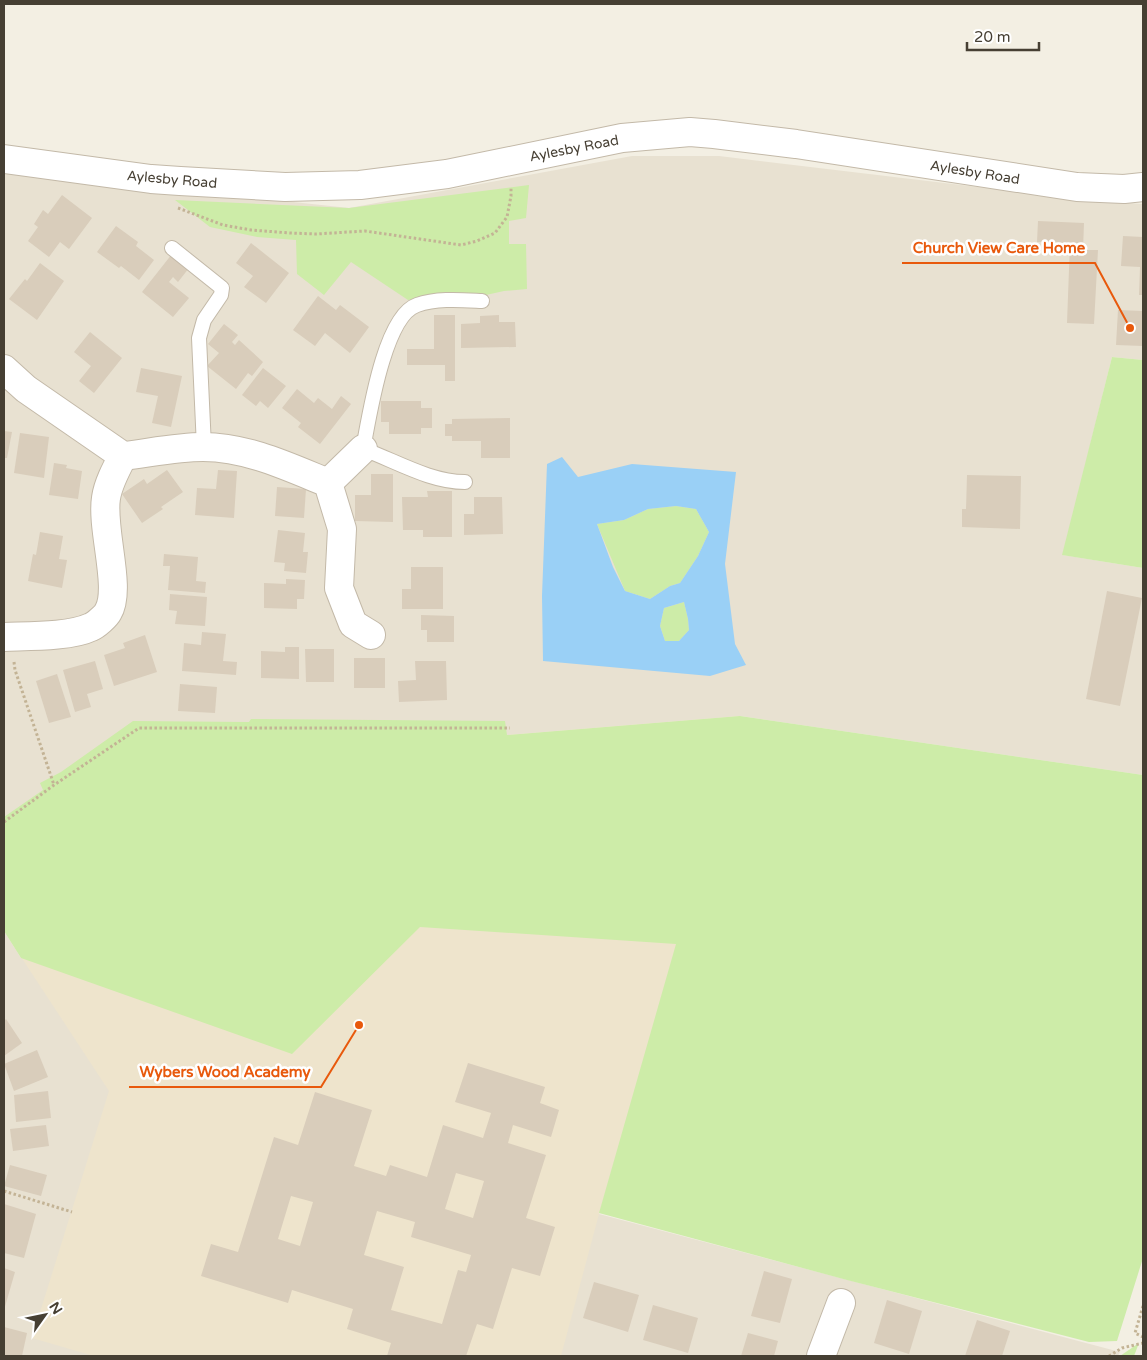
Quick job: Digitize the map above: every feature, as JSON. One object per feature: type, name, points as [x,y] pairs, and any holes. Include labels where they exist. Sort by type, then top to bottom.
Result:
[{"type":"street","name":"Aylesby Road","points":[[4,159],[151,179],[285,187],[360,185],[447,174],[622,138],[690,132],[796,144],[1077,187],[1124,189],[1143,187]]},
{"type":"street","points":[[4,369],[26,389],[123,456],[204,447],[269,459],[328,483]]},
{"type":"street","points":[[328,483],[363,449]]},
{"type":"street","points":[[7,636],[66,634],[91,627],[108,612],[114,590],[105,523],[106,498],[115,471],[123,456]]},
{"type":"street","points":[[328,483],[342,529],[339,588],[353,624],[371,635]]},
{"type":"street","points":[[821,1356],[841,1303]]},
{"type":"lane","points":[[172,248],[222,288],[222,295],[204,320],[199,338],[204,447]]},
{"type":"lane","points":[[466,482],[454,482],[433,477],[363,449],[375,387],[386,350],[397,324],[406,312],[415,305],[434,301],[482,302]]},
{"type":"path","points":[[175,208],[223,225],[251,230],[290,234],[366,231],[461,245],[477,241],[495,233],[507,217],[511,186],[505,162]]},
{"type":"path","points":[[7,636],[15,670],[54,785]]},
{"type":"path","points":[[4,822],[54,785],[139,728],[510,728]]},
{"type":"path","points":[[4,1191],[72,1212]]},
{"type":"path","points":[[1143,1306],[1134,1333],[1143,1336]]},
{"type":"path","points":[[1110,1356],[1122,1348],[1143,1343]]},
{"type":"shaded area","points":[[632,156],[719,156],[1087,200],[1143,204],[1143,360],[1112,357],[1063,555],[1143,568],[1143,775],[740,716],[507,735],[4,836],[4,168],[36,174],[349,208]]},
{"type":"shaded area","points":[[740,716],[599,1214],[561,1356],[94,1356],[32,1338],[109,1091],[4,931],[507,735]]},
{"type":"shaded area","points":[[4,931],[21,958],[677,944],[599,1214],[1120,1352],[1118,1356],[4,1356]]},
{"type":"green space","points":[[529,185],[526,218],[509,221],[509,244],[526,244],[527,289],[486,295],[454,294],[408,300],[351,262],[324,295],[297,274],[296,240],[257,237],[210,227],[175,200],[349,208]]},
{"type":"green space","points":[[1112,357],[1143,360],[1143,568],[1062,555]]},
{"type":"green space","points":[[676,506],[696,509],[709,532],[698,556],[680,583],[670,586],[650,599],[625,591],[597,524],[624,520],[648,509]]},
{"type":"green space","points":[[684,602],[689,630],[679,641],[665,641],[660,626],[664,608]]},
{"type":"green space","points":[[740,716],[1143,775],[1143,1258],[1117,1341],[1089,1342],[847,1280],[599,1213],[676,944],[420,927],[292,1054],[21,958],[4,931],[4,817],[43,790],[40,783],[61,772],[133,721],[249,722],[251,719],[505,721],[507,735]]},
{"type":"green space","points":[[1139,1343],[1134,1356],[1120,1356]]},
{"type":"water","points":[[562,457],[578,477],[632,464],[736,472],[725,564],[735,644],[746,665],[710,676],[543,661],[542,596],[547,464]],"holes":[[[676,506],[696,509],[709,532],[698,556],[680,583],[670,586],[650,599],[625,591],[613,567],[597,524],[624,520],[648,509]],[[684,602],[689,630],[679,641],[665,641],[660,626],[664,608]]]},
{"type":"building","points":[[62,195],[92,218],[69,249],[60,242],[49,257],[28,241],[38,227],[34,224],[43,210],[48,214]]},
{"type":"building","points":[[1038,221],[1084,223],[1083,250],[1098,250],[1094,324],[1067,323],[1070,243],[1037,242]]},
{"type":"building","points":[[116,226],[138,242],[136,246],[154,260],[139,280],[121,266],[119,268],[97,252]]},
{"type":"building","points":[[1123,236],[1143,237],[1143,295],[1139,295],[1140,267],[1121,266]]},
{"type":"building","points":[[251,243],[289,273],[266,303],[244,287],[253,276],[236,263]]},
{"type":"building","points":[[172,254],[189,268],[178,282],[173,277],[169,282],[189,298],[173,317],[142,292]]},
{"type":"building","points":[[40,263],[64,281],[37,320],[9,299],[25,279],[27,281]]},
{"type":"building","points":[[318,296],[336,310],[340,305],[369,327],[350,353],[325,333],[315,346],[293,330]]},
{"type":"building","points":[[1118,310],[1143,311],[1143,346],[1116,345]]},
{"type":"building","points":[[434,315],[455,315],[455,381],[445,381],[445,365],[407,365],[407,349],[434,349]]},
{"type":"building","points":[[499,315],[499,322],[515,322],[516,347],[461,348],[461,324],[480,323],[480,316]]},
{"type":"building","points":[[224,324],[238,335],[232,342],[235,345],[239,340],[263,362],[252,376],[248,373],[236,389],[207,366],[219,353],[208,344]]},
{"type":"building","points":[[90,332],[122,358],[94,393],[79,381],[91,366],[74,352]]},
{"type":"building","points":[[141,368],[182,376],[171,427],[152,423],[158,396],[136,392]]},
{"type":"building","points":[[263,368],[286,386],[268,408],[260,401],[256,406],[242,395]]},
{"type":"building","points":[[297,389],[314,403],[318,398],[332,409],[341,396],[351,404],[320,444],[298,427],[301,423],[282,408]]},
{"type":"building","points":[[381,401],[421,401],[421,408],[432,408],[432,428],[421,428],[421,434],[389,434],[389,422],[381,422]]},
{"type":"building","points":[[510,418],[510,458],[481,458],[481,441],[452,441],[452,436],[445,436],[445,424],[452,424],[452,419]]},
{"type":"building","points":[[4,431],[12,432],[7,458],[4,458]]},
{"type":"building","points":[[20,433],[49,437],[44,478],[14,473]]},
{"type":"building","points":[[54,463],[67,465],[66,468],[82,471],[78,499],[49,495]]},
{"type":"building","points":[[167,470],[183,492],[142,523],[122,494],[144,479],[147,484]]},
{"type":"building","points":[[218,470],[237,471],[234,518],[195,515],[197,488],[216,489]]},
{"type":"building","points":[[371,474],[393,474],[393,522],[355,521],[355,495],[371,495]]},
{"type":"building","points":[[967,475],[1021,476],[1020,529],[962,527],[962,509],[966,509]]},
{"type":"building","points":[[277,487],[306,489],[304,518],[275,516]]},
{"type":"building","points":[[427,491],[452,491],[452,537],[423,537],[423,530],[403,530],[402,497],[428,497]]},
{"type":"building","points":[[474,497],[502,497],[503,534],[464,535],[464,514],[474,514]]},
{"type":"building","points":[[278,530],[305,533],[303,552],[308,552],[306,573],[284,571],[285,563],[274,562]]},
{"type":"building","points":[[40,532],[63,536],[59,559],[67,560],[62,588],[28,581],[33,554],[36,555]]},
{"type":"building","points":[[164,554],[198,557],[196,581],[206,582],[205,593],[168,590],[170,566],[163,566]]},
{"type":"building","points":[[411,567],[443,567],[443,609],[402,609],[402,589],[411,589]]},
{"type":"building","points":[[286,579],[305,580],[304,599],[297,599],[297,609],[264,608],[264,583],[286,584]]},
{"type":"building","points":[[1107,591],[1142,598],[1120,706],[1086,699]]},
{"type":"building","points":[[170,594],[207,597],[205,626],[175,624],[177,611],[169,610]]},
{"type":"building","points":[[421,615],[454,616],[454,642],[427,642],[427,630],[421,630]]},
{"type":"building","points":[[202,632],[226,634],[223,661],[237,662],[236,675],[182,671],[184,643],[201,645]]},
{"type":"building","points":[[145,635],[157,672],[114,686],[104,655],[125,648],[123,643]]},
{"type":"building","points":[[285,647],[299,647],[299,679],[261,678],[261,651],[285,652]]},
{"type":"building","points":[[305,649],[334,649],[334,682],[306,682]]},
{"type":"building","points":[[354,658],[385,658],[385,688],[354,688]]},
{"type":"building","points":[[95,661],[103,689],[87,694],[91,707],[75,712],[63,670]]},
{"type":"building","points":[[415,661],[446,661],[447,700],[399,702],[398,681],[416,680]]},
{"type":"building","points":[[57,674],[71,717],[49,723],[36,681]]},
{"type":"building","points":[[180,684],[217,687],[215,713],[178,711]]},
{"type":"building","points":[[6,1019],[22,1043],[4,1056],[4,1021]]},
{"type":"building","points":[[37,1050],[48,1077],[14,1091],[4,1064]]},
{"type":"building","points":[[468,1063],[545,1087],[540,1103],[559,1110],[551,1137],[513,1125],[508,1143],[546,1155],[526,1218],[555,1227],[540,1276],[512,1268],[493,1329],[477,1324],[466,1356],[387,1356],[391,1343],[347,1329],[353,1309],[292,1290],[288,1303],[201,1276],[211,1244],[238,1252],[274,1137],[298,1145],[315,1092],[372,1110],[354,1166],[386,1176],[390,1165],[427,1177],[443,1125],[483,1138],[491,1113],[455,1102]],"holes":[[[456,1173],[484,1181],[473,1218],[445,1209]],[[291,1196],[313,1202],[300,1246],[278,1239]],[[377,1211],[415,1222],[411,1237],[471,1255],[466,1272],[458,1270],[442,1324],[391,1310],[404,1267],[364,1255]]]},
{"type":"building","points":[[48,1091],[51,1118],[16,1122],[14,1095]]},
{"type":"building","points":[[46,1125],[49,1146],[13,1151],[10,1129]]},
{"type":"building","points":[[10,1165],[47,1175],[41,1196],[4,1186]]},
{"type":"building","points":[[4,1204],[36,1214],[24,1258],[4,1253]]},
{"type":"building","points":[[4,1268],[15,1272],[4,1310]]},
{"type":"building","points":[[764,1271],[792,1279],[780,1323],[751,1316]]},
{"type":"building","points":[[594,1282],[639,1295],[628,1332],[583,1318]]},
{"type":"building","points":[[887,1300],[922,1311],[909,1354],[874,1343]]},
{"type":"building","points":[[653,1305],[698,1318],[688,1353],[643,1340]]},
{"type":"building","points":[[977,1320],[1010,1331],[1002,1356],[965,1356]]},
{"type":"building","points":[[4,1327],[27,1333],[22,1356],[4,1356]]},
{"type":"building","points":[[748,1333],[778,1341],[774,1356],[741,1356]]},
{"type":"place","name":"Church View Care Home","points":[[1130,328]]},
{"type":"place","name":"Wybers Wood Academy","points":[[359,1025]]}]
